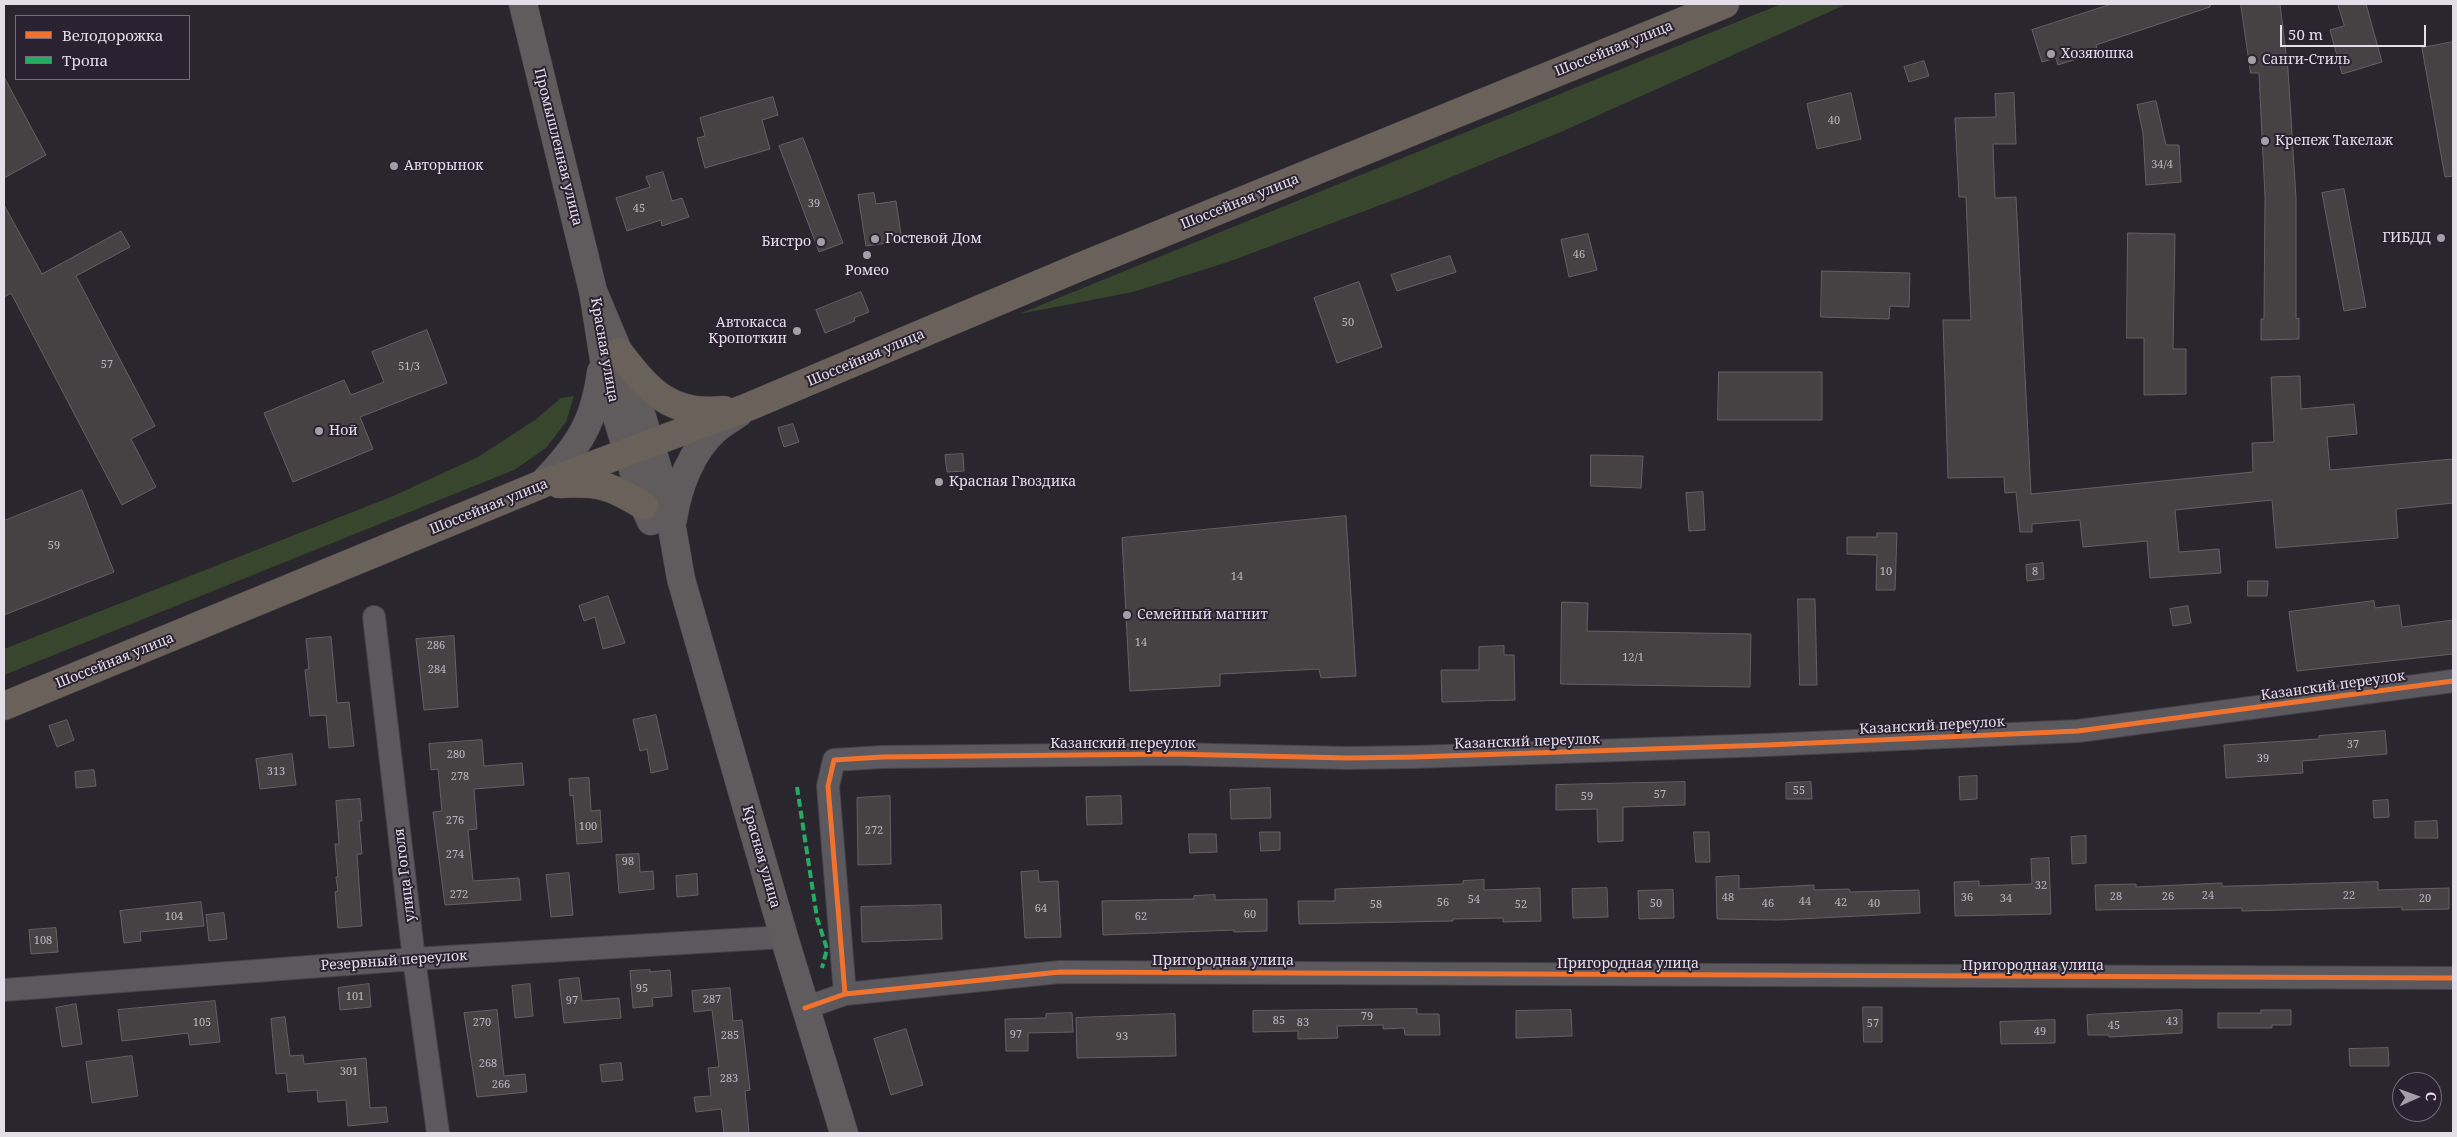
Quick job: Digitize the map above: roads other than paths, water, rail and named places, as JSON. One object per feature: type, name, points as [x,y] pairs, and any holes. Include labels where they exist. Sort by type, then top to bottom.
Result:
[{"type":"highway","name":"Шоссейная улица","points":[[4,706],[542,484],[748,408],[1082,266],[1725,4]]},
{"type":"highway","points":[[611,354],[662,399],[685,408],[707,412],[748,408]]},
{"type":"highway","points":[[542,484],[589,483],[617,489],[644,506]]},
{"type":"main road","name":"Промышленная улица","points":[[523,4],[593,291]]},
{"type":"main road","name":"Красная улица","points":[[593,291],[611,354],[632,384],[644,506],[680,580]]},
{"type":"main road","points":[[542,484],[571,454],[589,424],[611,354]]},
{"type":"main road","points":[[672,528],[676,497],[700,447],[716,429],[748,408]]},
{"type":"main road","name":"Красная улица","points":[[638,447],[667,499],[680,580],[805,1008],[844,1133]]},
{"type":"street","name":"улица Гоголя","points":[[374,617],[414,958],[438,1133]]},
{"type":"street","name":"Казанский переулок","points":[[845,994],[828,786],[834,760],[882,757],[1172,754],[1348,758],[1406,757],[1767,745],[2058,732],[2453,681]]},
{"type":"street","name":"Резервный переулок","points":[[4,990],[414,958],[784,937]]},
{"type":"street","name":"Пригородная улица","points":[[805,1008],[845,994],[1060,972],[2453,978]]},
{"type":"place","name":"Хозяюшка","points":[[2051,54]]},
{"type":"place","name":"Санги-Стиль","points":[[2252,60]]},
{"type":"place","name":"Крепеж Такелаж","points":[[2265,141]]},
{"type":"place","name":"Авторынок","points":[[394,166]]},
{"type":"place","name":"ГИБДД","points":[[2441,238]]},
{"type":"place","name":"Гостевой Дом","points":[[875,239]]},
{"type":"place","name":"Бистро","points":[[821,242]]},
{"type":"place","name":"Ромео","points":[[867,255]]},
{"type":"place","name":"Автокасса Кропоткин","points":[[797,331]]},
{"type":"place","name":"Ной","points":[[319,431]]},
{"type":"place","name":"Красная Гвоздика","points":[[939,482]]},
{"type":"place","name":"Семейный магнит","points":[[1127,615]]}]
